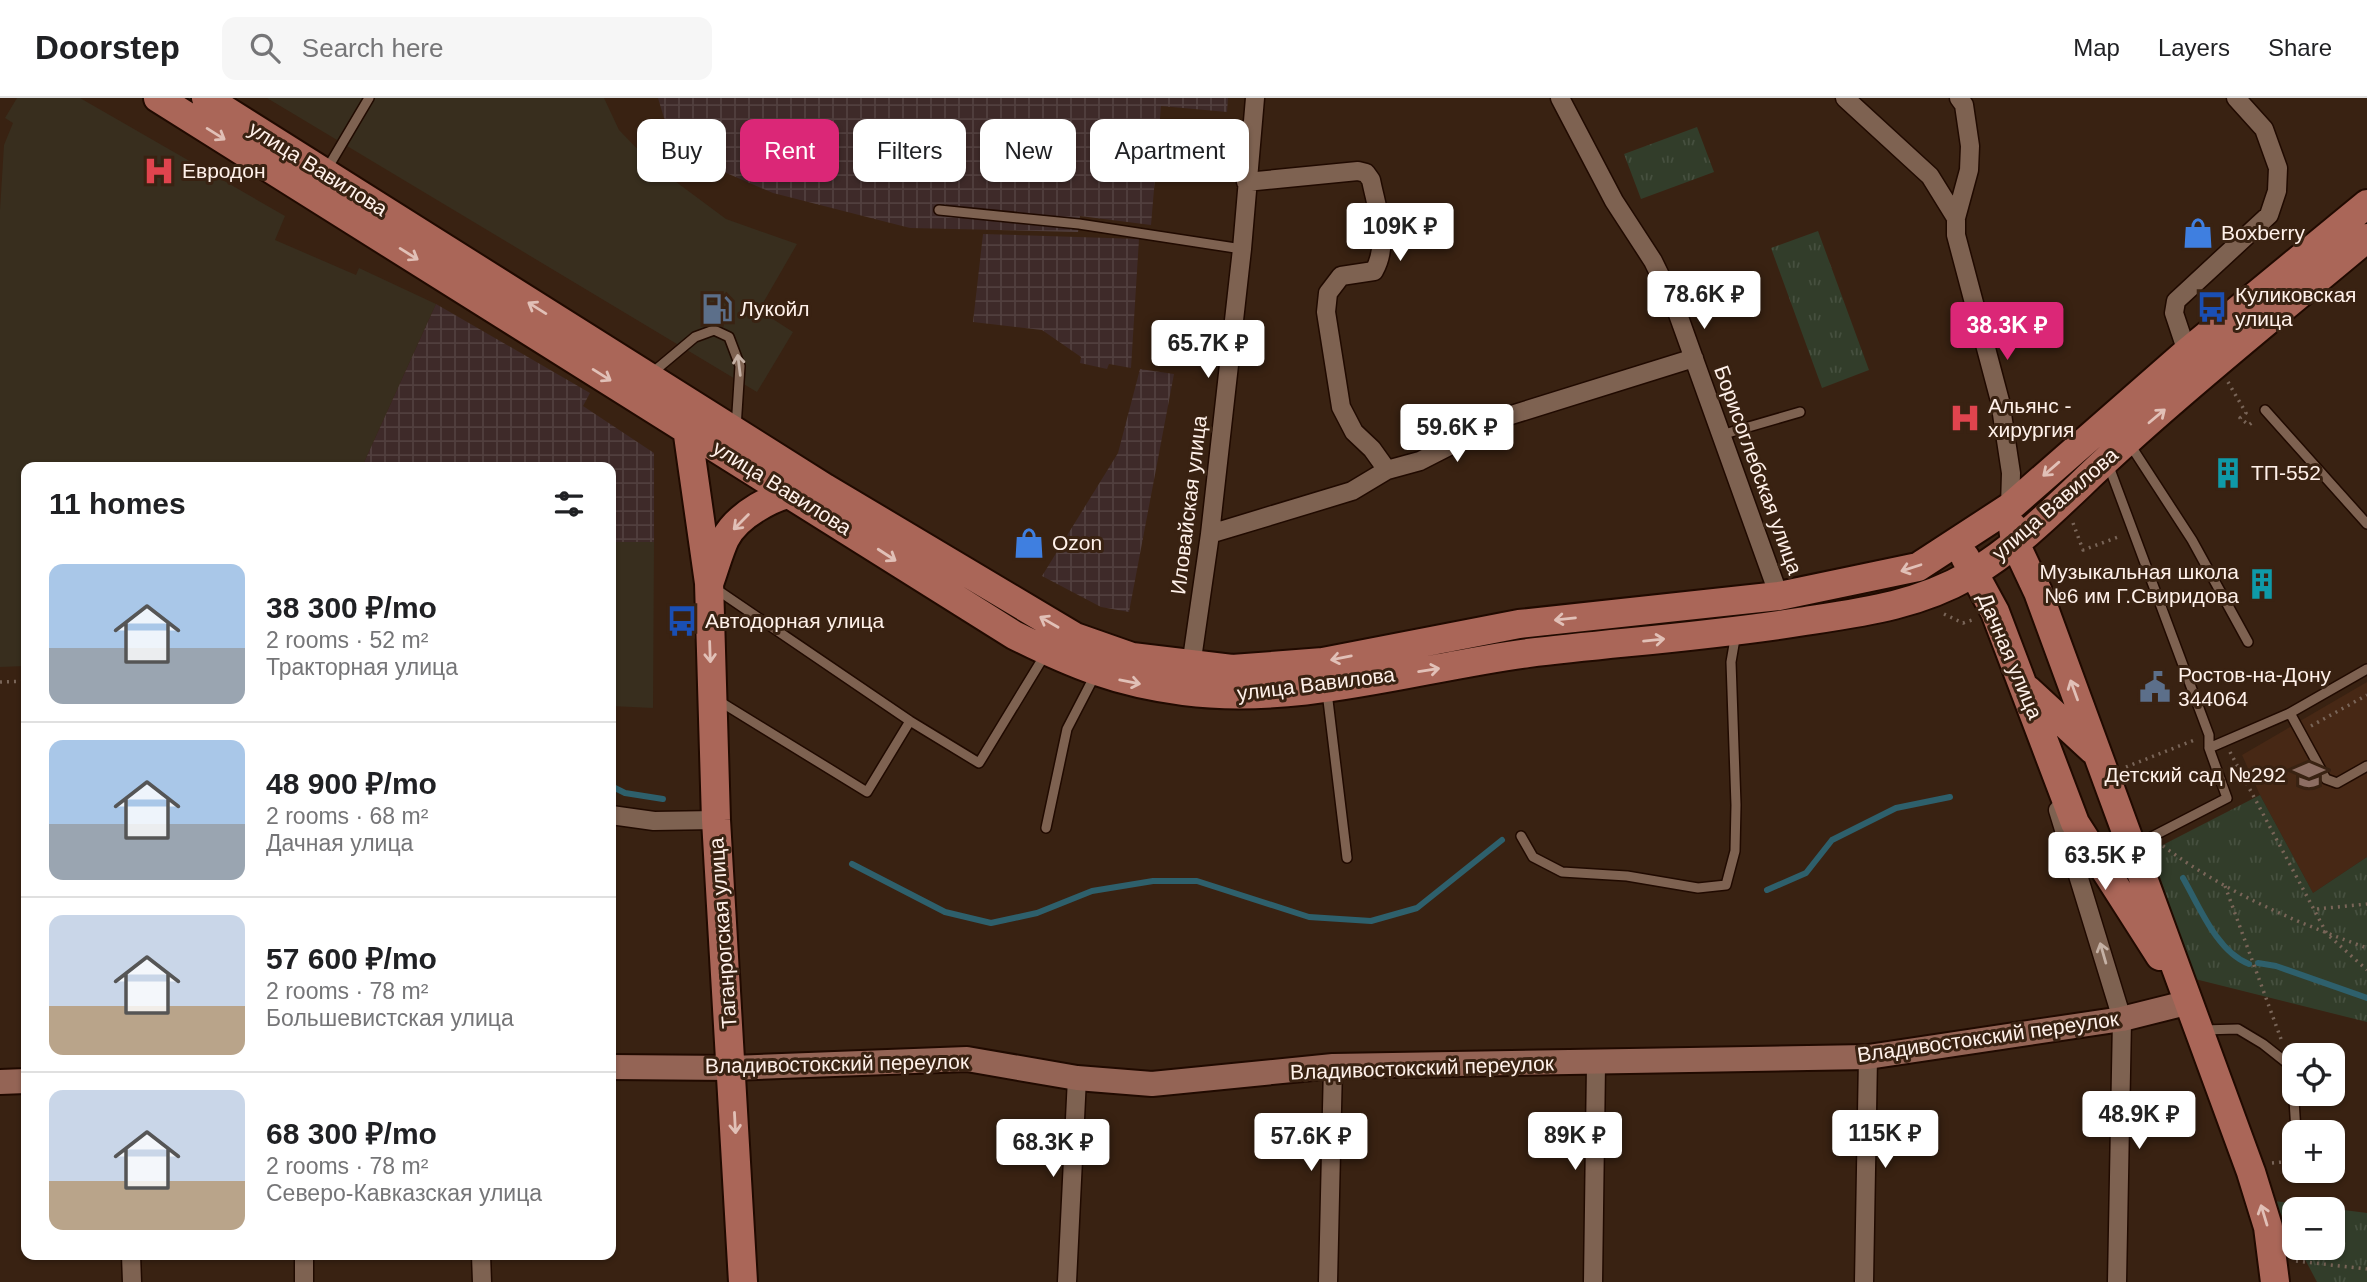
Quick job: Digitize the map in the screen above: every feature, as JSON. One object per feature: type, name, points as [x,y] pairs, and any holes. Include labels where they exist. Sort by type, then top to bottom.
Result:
[{"type":"main road","name":"улица Вавилова","points":[[158,98],[687,428],[960,603],[1047,652],[1096,674],[1185,692],[1234,694],[1326,687],[1525,654],[1736,631],[1890,608],[1929,596],[1973,573],[2015,543],[2336,247]]},
{"type":"main road","name":"улица Вавилова","points":[[206,98],[736,433],[1075,637],[1132,657],[1232,669],[1287,666],[1520,624],[1779,596],[1918,567],[2010,506],[2187,352],[2336,247]]},
{"type":"main road","points":[[2336,247],[2367,204]]},
{"type":"main road","points":[[2336,247],[2367,239]]},
{"type":"main road","name":"Таганрогская улица","points":[[687,428],[709,583],[716,820],[743,1282]]},
{"type":"main road","name":"Таганрогская улица","points":[[709,583],[726,537],[751,512],[788,492],[825,488]]},
{"type":"main road","points":[[2010,506],[2015,543],[2038,592],[2098,754],[2142,842],[2190,1002],[2268,1227],[2274,1271]]},
{"type":"main road","name":"Дачная улица","points":[[1957,543],[1995,612],[2075,823],[2190,1002]]},
{"type":"main road","points":[[2026,689],[2098,754]]},
{"type":"street","name":"Иловайская улица","points":[[1249,154],[1255,98]]},
{"type":"street","name":"Борисоглебская улица","points":[[1560,98],[1614,201],[1653,261],[1694,358],[1779,596]]},
{"type":"street","points":[[1845,98],[1930,176],[1956,219],[1965,272],[2000,401],[2011,473],[2010,506]]},
{"type":"street","points":[[1956,219],[1969,170],[1970,146],[1964,105],[1959,98]]},
{"type":"street","points":[[2187,352],[2174,313],[2176,302],[2269,215],[2277,191],[2278,168],[2264,129],[2236,98]]},
{"type":"street","points":[[1249,182],[1358,171],[1366,173],[1371,180],[1382,230],[1382,257],[1374,271],[1341,276],[1328,293],[1326,312],[1341,407],[1354,432],[1372,449],[1387,470]]},
{"type":"street","name":"Иловайская улица","points":[[1191,666],[1210,534],[1242,249],[1246,182]]},
{"type":"street","points":[[1210,534],[1352,491],[1387,470],[1420,461],[1508,416],[1694,358]]},
{"type":"street","name":"Дачная улица","points":[[2055,772],[2058,815],[2122,1019],[2117,1282]]},
{"type":"street","points":[[616,816],[654,821],[716,820]]},
{"type":"street","name":"Владивостокский переулок","points":[[616,1068],[732,1068],[967,1059],[1077,1078],[1163,1084],[1333,1066],[1868,1057],[2122,1019],[2190,1002]]},
{"type":"street","points":[[1864,1282],[1868,1057]]},
{"type":"street","points":[[1593,1282],[1596,1063]]},
{"type":"street","points":[[1328,1282],[1333,1066]]},
{"type":"street","points":[[1067,1282],[1077,1078]]},
{"type":"street","points":[[0,1082],[21,1082]]},
{"type":"street","points":[[131,1260],[132,1282]]},
{"type":"street","points":[[304,1260],[304,1282]]},
{"type":"street","points":[[481,1260],[482,1282]]},
{"type":"lane","points":[[325,173],[369,98]]},
{"type":"lane","points":[[939,210],[1092,226],[1242,249]]},
{"type":"lane","points":[[647,377],[695,337],[714,330],[729,337],[740,366],[736,433]]},
{"type":"lane","points":[[2265,410],[2367,524]]},
{"type":"lane","points":[[1721,435],[1800,412]]},
{"type":"lane","points":[[2127,440],[2192,540],[2248,642]]},
{"type":"lane","points":[[2104,462],[2111,472],[2208,734],[2209,748],[2227,797],[2142,842]]},
{"type":"lane","points":[[709,583],[910,720],[979,763],[1047,652]]},
{"type":"lane","points":[[1521,836],[1532,857],[1562,872],[1627,876],[1698,888],[1726,885],[1735,851],[1731,662],[1736,631]]},
{"type":"lane","points":[[2209,748],[2290,713],[2367,669]]},
{"type":"lane","points":[[1046,828],[1067,729],[1096,674]]},
{"type":"lane","points":[[1326,687],[1347,858]]},
{"type":"lane","points":[[711,696],[867,792],[910,720]]},
{"type":"lane","points":[[2290,713],[2326,779],[2332,782],[2367,766]]},
{"type":"lane","points":[[2200,1030],[2238,1029],[2282,1059]]},
{"type":"path","points":[[2227,380],[2246,413],[2240,418],[2249,425],[2265,410]]},
{"type":"path","points":[[2072,520],[2083,550],[2123,535]]},
{"type":"path","points":[[0,682],[21,681]]},
{"type":"path","points":[[2301,732],[2367,695]]},
{"type":"path","points":[[2124,768],[2208,734]]},
{"type":"path","points":[[2224,740],[2327,934],[2367,970]]},
{"type":"path","points":[[2142,842],[2298,923],[2367,948]]},
{"type":"path","points":[[2225,886],[2283,1043]]},
{"type":"path","points":[[2316,909],[2367,904]]},
{"type":"path","points":[[2274,1271],[2367,1269]]},
{"type":"shaded area","points":[[17,98],[80,98],[285,216],[275,240],[356,275],[359,268],[436,304],[364,462],[21,462],[21,666],[0,667],[0,210],[4,145],[13,123],[5,118]]},
{"type":"shaded area","points":[[267,98],[604,98],[619,130],[637,149],[637,182],[676,182],[726,219],[797,244],[759,310],[793,332],[757,392]]},
{"type":"shaded area","points":[[658,98],[1228,98],[1227,112],[1161,106],[1160,119],[1090,119],[1090,182],[1155,182],[1151,225],[1080,216],[1078,232],[910,228],[773,193],[747,182],[839,182],[839,119],[740,119],[740,179],[726,173],[726,119],[664,118]]},
{"type":"shaded area","points":[[983,234],[1139,239],[1131,368],[1109,364],[1107,369],[1080,363],[1081,357],[1042,330],[973,322]]},
{"type":"shaded area","points":[[436,304],[590,393],[583,406],[654,453],[654,542],[616,542],[616,462],[364,462]]},
{"type":"shaded area","points":[[1140,369],[1174,374],[1129,612],[1101,607],[1042,576],[1118,453]]},
{"type":"shaded area","points":[[616,542],[654,542],[653,708],[616,706]]},
{"type":"shaded area","name":"Детский сад №292","points":[[2367,682],[2367,857],[2313,893],[2260,795],[2242,755]]},
{"type":"green space","points":[[1697,127],[1714,172],[1641,199],[1624,154]]},
{"type":"green space","points":[[1818,231],[1869,370],[1822,388],[1771,248]]},
{"type":"green space","points":[[2260,795],[2313,893],[2367,857],[2367,1022],[2195,979],[2151,851]]},
{"type":"green space","points":[[2274,1201],[2282,1202],[2282,1216]]},
{"type":"green space","points":[[2345,1210],[2367,1213],[2367,1282],[2317,1282],[2305,1260],[2345,1260]]},
{"type":"waterway","points":[[616,788],[625,793],[663,799]]},
{"type":"waterway","points":[[1767,890],[1806,873],[1832,840],[1896,808],[1950,797]]},
{"type":"waterway","points":[[852,864],[945,912],[991,923],[1037,913],[1092,891],[1153,881],[1197,881],[1309,917],[1371,921],[1417,908],[1502,840]]},
{"type":"waterway","points":[[2183,878],[2218,939],[2238,958],[2249,964]]},
{"type":"waterway","points":[[2258,963],[2276,966],[2367,998]]},
{"type":"place","name":"Евродон","points":[[159,171]]},
{"type":"place","name":"Boxberry","points":[[2198,233]]},
{"type":"place","name":"Куликовская улица","points":[[2212,307]]},
{"type":"place","name":"Лукойл","points":[[717,309]]},
{"type":"place","name":"Альянс - хирургия","points":[[1965,418]]},
{"type":"place","name":"ТП-552","points":[[2228,473]]},
{"type":"place","name":"Ozon","points":[[1029,543]]},
{"type":"place","name":"Музыкальная школа №6 им Г.Свиридова","points":[[2262,584]]},
{"type":"place","name":"Автодорная улица","points":[[682,621]]},
{"type":"place","name":"Ростов-на-Дону 344064","points":[[2155,687]]},
{"type":"place","name":"Детский сад №292","points":[[2309,775]]}]
